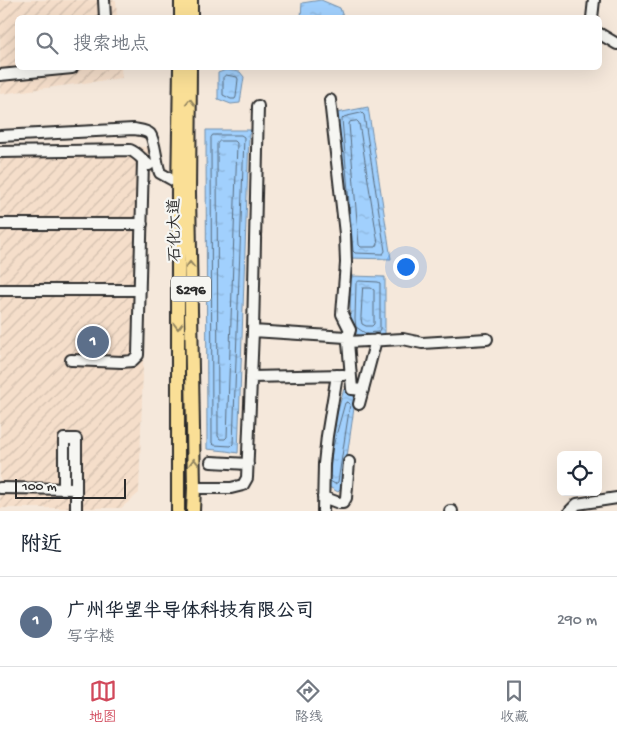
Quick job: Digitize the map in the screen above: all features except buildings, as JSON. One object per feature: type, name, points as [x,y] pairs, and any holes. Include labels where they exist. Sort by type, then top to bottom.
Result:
[{"type":"main road","points":[[180,15],[181,0]]},
{"type":"main road","points":[[191,0],[191,15]]},
{"type":"main road","name":"石化大道","points":[[180,70],[194,488],[193,511]]},
{"type":"main road","name":"石化大道","points":[[178,511],[184,183],[190,70]]},
{"type":"street","points":[[104,0],[105,15]]},
{"type":"street","points":[[592,15],[594,0]]},
{"type":"street","points":[[602,35],[617,44]]},
{"type":"street","points":[[0,76],[54,70]]},
{"type":"street","points":[[330,100],[345,234],[346,263],[342,314],[350,330],[347,339],[352,389],[363,390]]},
{"type":"street","points":[[194,488],[231,488],[243,485],[247,478],[253,331],[258,106]]},
{"type":"street","points":[[0,136],[134,129],[145,131],[149,133],[153,141],[160,173],[184,183]]},
{"type":"street","points":[[0,152],[130,150],[135,152],[143,162],[159,170]]},
{"type":"street","points":[[71,360],[122,362],[132,361],[138,355],[143,162]]},
{"type":"street","points":[[0,224],[142,224]]},
{"type":"street","points":[[0,290],[140,290]]},
{"type":"street","points":[[253,331],[347,339],[403,339],[422,343],[487,339]]},
{"type":"street","points":[[359,404],[376,340]]},
{"type":"street","points":[[323,511],[324,464],[337,375]]},
{"type":"street","points":[[251,377],[351,375]]},
{"type":"street","points":[[64,488],[64,438],[76,439],[76,511]]},
{"type":"street","points":[[211,462],[248,464]]},
{"type":"street","points":[[323,497],[343,503],[346,498],[349,462]]},
{"type":"street","points":[[0,488],[76,489]]},
{"type":"street","points":[[570,511],[578,504],[617,498]]},
{"type":"shaded area","points":[[0,0],[116,0],[117,15],[15,15],[15,70],[121,70],[122,78],[0,94]]},
{"type":"shaded area","points":[[150,147],[139,493],[121,508],[0,508],[0,149]]},
{"type":"water","points":[[321,0],[340,8],[342,15],[301,15],[302,3]]},
{"type":"water","points":[[226,70],[240,72],[244,77],[240,103],[231,104],[218,99],[218,73]]},
{"type":"water","points":[[368,107],[391,259],[349,258],[337,113]]},
{"type":"water","points":[[206,130],[251,130],[249,135],[238,453],[207,449]]},
{"type":"water","points":[[351,276],[385,277],[385,337],[363,338],[352,331],[350,319]]},
{"type":"water","points":[[344,389],[356,394],[343,485],[338,492],[324,487],[327,449]]},
{"type":"place","name":"广州华望半导体科技有限公司","points":[[93,342]]}]
